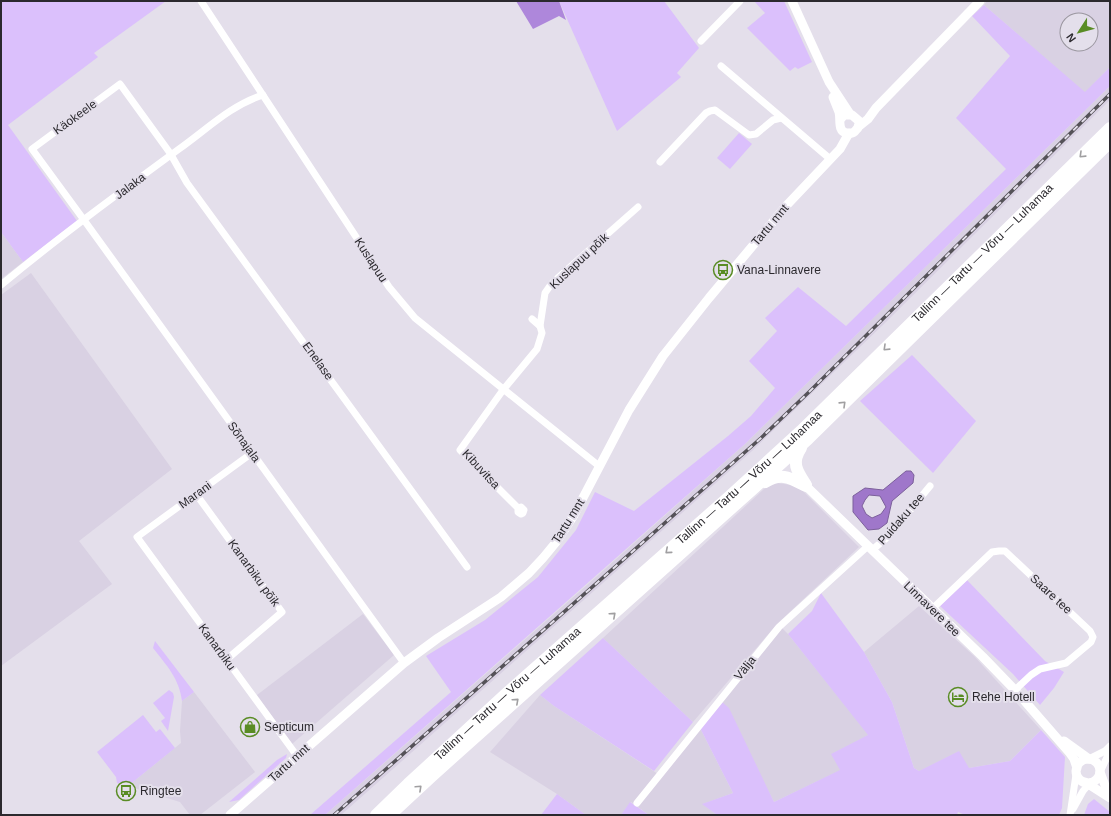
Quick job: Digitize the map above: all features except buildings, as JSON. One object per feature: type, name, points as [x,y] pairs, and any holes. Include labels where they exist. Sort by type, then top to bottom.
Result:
[{"type":"highway","name":"Tallinn — Tartu — Võru — Luhamaa","points":[[376,815],[507,693],[724,502],[801,431],[1110,128]]},
{"type":"highway","name":"Tallinn — Tartu — Võru — Luhamaa","points":[[390,815],[808,439],[1110,142]]},
{"type":"highway","points":[[806,486],[797,471],[795,459],[796,455],[808,439]]},
{"type":"highway","points":[[754,488],[779,475],[789,477],[806,486]]},
{"type":"street","name":"Kuslapuu","points":[[201,1],[389,287],[402,304],[415,318],[599,466]]},
{"type":"street","points":[[700,41],[740,1]]},
{"type":"street","points":[[792,1],[829,82],[843,128]]},
{"type":"street","points":[[843,128],[855,132],[858,127],[868,119],[980,1]]},
{"type":"street","points":[[721,66],[830,158]]},
{"type":"street","points":[[829,82],[852,115],[858,121],[858,127]]},
{"type":"street","name":"Käokeele","points":[[84,220],[32,149],[120,84],[171,155]]},
{"type":"street","name":"Jalaka","points":[[1,285],[84,220],[236,107],[251,98],[263,95]]},
{"type":"street","points":[[843,128],[844,115],[865,114],[876,109]]},
{"type":"street","points":[[660,162],[710,110],[715,110],[749,135],[756,134],[773,120],[782,118]]},
{"type":"street","name":"Tartu mnt","points":[[230,815],[404,663],[438,638],[500,597],[529,573],[557,541],[574,515],[629,410],[663,356],[786,206],[840,149],[843,128]]},
{"type":"street","name":"Enelase","points":[[171,155],[186,183],[467,567]]},
{"type":"street","name":"Kuslapuu põik","points":[[503,390],[536,350],[542,333],[540,326],[545,293],[552,283],[638,207]]},
{"type":"street","name":"Sõnajala","points":[[84,220],[404,663]]},
{"type":"street","points":[[532,318],[540,326]]},
{"type":"street","name":"Kibuvitsa","points":[[503,390],[460,450],[518,508]]},
{"type":"street","name":"Marani","points":[[137,537],[252,453]]},
{"type":"street","name":"Linnavere tee","points":[[806,486],[1015,690],[1074,759],[1079,778],[1110,798]]},
{"type":"street","name":"Puidaku tee","points":[[870,548],[889,536],[930,486]]},
{"type":"street","name":"Kanarbiku põik","points":[[196,494],[282,612],[226,660]]},
{"type":"street","name":"Kanarbiku","points":[[137,537],[297,756]]},
{"type":"street","name":"Välja","points":[[637,803],[779,627],[870,548]]},
{"type":"street","name":"Saare tee","points":[[932,609],[992,552],[1005,551],[1090,631],[1093,637],[1091,642],[1066,663],[1040,669],[1015,690]]},
{"type":"street","name":"Linnavere tee","points":[[1055,735],[1089,759],[1096,762],[1106,788],[1110,792]]},
{"type":"street","points":[[1070,815],[1077,768],[1083,760],[1089,759],[1105,751],[1110,746]]},
{"type":"street","points":[[1070,815],[1078,798],[1088,783],[1097,778],[1110,751]]},
{"type":"shaded area","points":[[1,1],[166,1],[94,53],[98,57],[8,125],[77,221],[23,262],[1,232]]},
{"type":"shaded area","points":[[516,1],[559,1],[566,20],[559,16],[533,29]]},
{"type":"shaded area","points":[[559,1],[664,1],[699,48],[677,73],[681,77],[617,131]]},
{"type":"shaded area","points":[[754,1],[784,1],[812,62],[798,69],[795,67],[790,71],[747,28],[765,13]]},
{"type":"shaded area","points":[[987,1],[1110,1],[1110,67],[1085,93],[984,5]]},
{"type":"shaded area","points":[[984,5],[1085,92],[1110,67],[1110,86],[745,444],[325,815],[310,815],[451,692],[426,656],[485,620],[538,577],[576,530],[595,492],[634,511],[751,416],[775,388],[749,361],[777,331],[765,318],[798,287],[846,326],[1006,169],[956,118],[1010,56],[972,16]]},
{"type":"shaded area","points":[[1110,86],[1110,100],[886,322],[752,451],[341,815],[325,815],[745,444]]},
{"type":"shaded area","points":[[739,133],[752,144],[730,169],[717,158]]},
{"type":"shaded area","points":[[1,232],[23,262],[1,279]]},
{"type":"shaded area","points":[[31,273],[172,469],[79,541],[112,584],[1,666],[1,295]]},
{"type":"shaded area","points":[[912,355],[976,421],[933,473],[860,401]]},
{"type":"shaded area","points":[[906,471],[911,471],[914,475],[913,483],[892,501],[887,523],[879,529],[868,530],[853,512],[853,496],[865,488],[883,490]],"holes":[[[869,495],[880,496],[886,507],[881,514],[872,518],[866,514],[862,506]]]},
{"type":"shaded area","points":[[777,483],[798,486],[859,547],[777,624],[693,722],[603,638],[764,489]]},
{"type":"shaded area","points":[[967,580],[1045,661],[1064,672],[1054,688],[1040,705],[1013,674],[940,606]]},
{"type":"shaded area","points":[[821,593],[864,652],[892,702],[914,768],[919,771],[959,751],[969,768],[1010,761],[1041,730],[1065,757],[1062,808],[1059,815],[965,815],[958,812],[957,815],[717,815],[702,804],[733,793],[700,728],[722,702],[729,708],[774,802],[840,770],[831,754],[868,735],[788,634],[812,611]]},
{"type":"shaded area","points":[[919,606],[974,656],[1041,730],[1010,761],[969,768],[919,771],[914,768],[892,702],[864,652]]},
{"type":"shaded area","points":[[363,614],[394,655],[292,744],[257,695]]},
{"type":"shaded area","points":[[782,628],[869,735],[832,754],[841,770],[774,802],[722,702]]},
{"type":"shaded area","points":[[603,638],[693,722],[654,771],[554,706],[540,695]]},
{"type":"shaded area","points":[[155,641],[194,692],[182,701],[175,679],[168,667],[153,648]]},
{"type":"shaded area","points":[[169,690],[173,693],[174,697],[168,731],[161,721],[165,718],[153,703]]},
{"type":"shaded area","points":[[194,692],[255,772],[200,815],[190,815],[180,802],[128,786],[181,743],[180,731],[182,701]]},
{"type":"shaded area","points":[[540,695],[554,706],[661,776],[700,728],[733,793],[703,804],[717,815],[649,815],[631,802],[621,815],[586,815],[557,794],[490,752]]},
{"type":"shaded area","points":[[143,715],[156,732],[160,729],[175,748],[128,786],[117,783],[116,777],[97,752]]},
{"type":"shaded area","points":[[287,754],[286,758],[239,800],[229,802],[277,760]]},
{"type":"shaded area","points":[[557,794],[586,815],[541,815]]},
{"type":"shaded area","points":[[1094,799],[1110,812],[1110,815],[1084,815],[1088,804]]},
{"type":"shaded area","points":[[630,802],[649,815],[621,815]]},
{"type":"railway","points":[[334,815],[761,438],[1110,94]]},
{"type":"place","name":"Vana-Linnavere","points":[[723,270]]},
{"type":"place","name":"Rehe Hotell","points":[[958,697]]},
{"type":"place","name":"Septicum","points":[[250,727]]},
{"type":"place","name":"Ringtee","points":[[126,791]]}]
